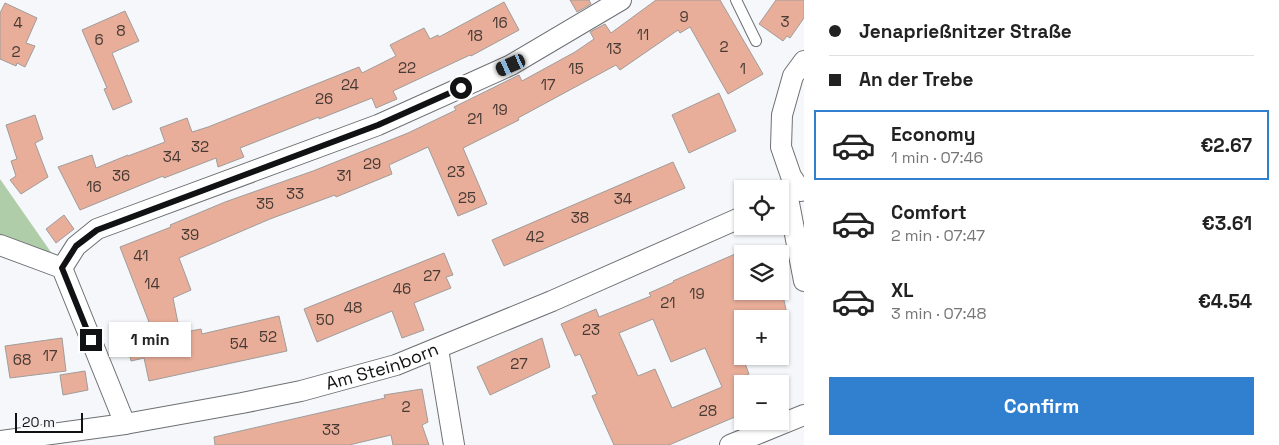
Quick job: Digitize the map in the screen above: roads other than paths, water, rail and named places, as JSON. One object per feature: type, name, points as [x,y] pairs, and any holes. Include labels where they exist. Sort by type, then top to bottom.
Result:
[{"type":"street","points":[[62,268],[76,246],[97,230],[387,121],[511,65],[621,0]]},
{"type":"street","points":[[804,61],[793,76],[782,115],[781,147],[791,176],[804,281]]},
{"type":"street","name":"Am Steinborn","points":[[0,441],[125,424],[301,391],[396,365],[552,301],[734,221]]},
{"type":"street","points":[[0,245],[62,268],[125,424]]},
{"type":"street","points":[[438,349],[454,445]]},
{"type":"street","points":[[730,445],[804,415]]},
{"type":"lane","points":[[736,0],[756,41]]}]
